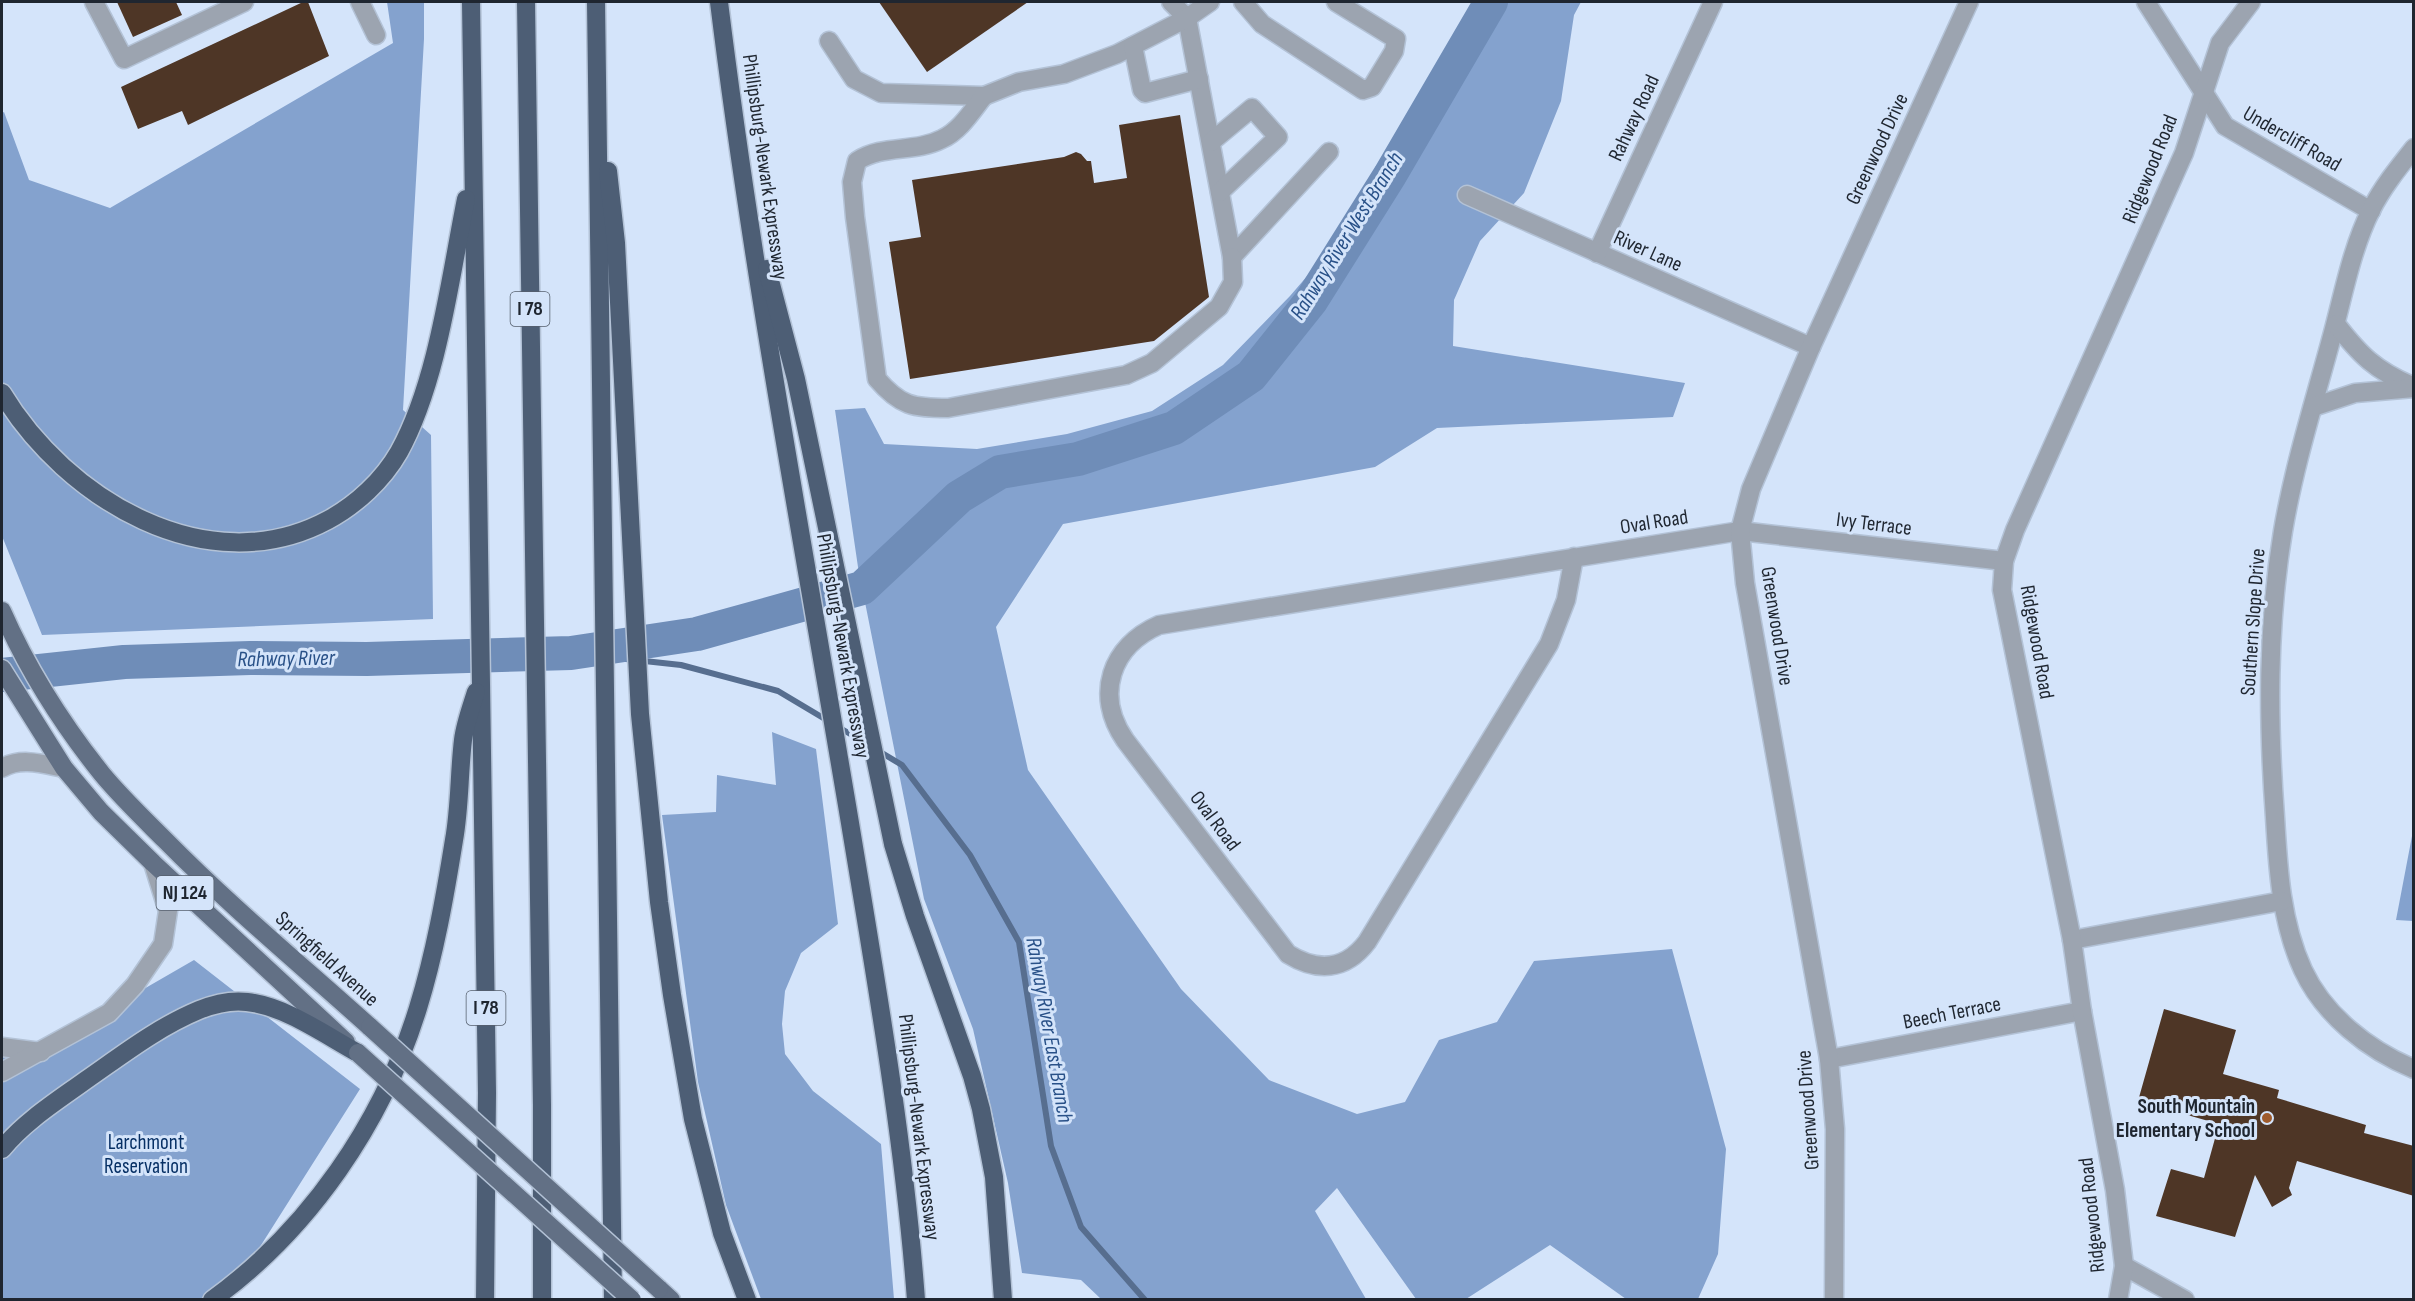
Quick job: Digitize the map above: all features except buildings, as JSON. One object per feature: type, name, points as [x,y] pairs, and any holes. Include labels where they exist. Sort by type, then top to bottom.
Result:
[{"type":"highway","points":[[212,1299],[276,1245],[322,1192],[362,1131],[393,1072],[417,1010],[438,931],[455,836],[463,738],[476,717],[482,669],[471,2]]},
{"type":"highway","name":"I 78","points":[[526,2],[543,1194],[542,1299]]},
{"type":"highway","points":[[596,2],[613,1299]]},
{"type":"highway","name":"Phillipsburg-Newark Expressway","points":[[720,2],[763,312],[893,1091],[909,1215],[916,1299]]},
{"type":"highway","points":[[596,70],[616,243],[633,615],[640,714],[659,902],[684,1076],[712,1200],[733,1267],[747,1299]]},
{"type":"highway","points":[[2,393],[21,422],[57,462],[80,481],[123,510],[158,527],[207,540],[248,543],[292,536],[316,526],[337,515],[369,490],[399,453],[431,369],[473,164]]},
{"type":"highway","points":[[743,176],[796,379],[880,785],[903,877],[965,1053],[981,1109],[993,1177],[1003,1299]]},
{"type":"highway","name":"I 78","points":[[476,717],[487,1093],[485,1299]]},
{"type":"highway","points":[[2,1149],[10,1139],[39,1115],[120,1056],[182,1018],[218,1004],[232,1001],[265,1005],[282,1011],[358,1053]]},
{"type":"main road","name":"Springfield Avenue","points":[[4,617],[64,721],[108,781],[189,864],[665,1294]]},
{"type":"main road","name":"NJ 124","points":[[2,669],[64,768],[101,812],[358,1053],[632,1299]]},
{"type":"street","points":[[94,2],[124,59],[244,2]]},
{"type":"street","points":[[360,2],[376,35]]},
{"type":"street","points":[[984,96],[961,125],[942,139],[919,146],[870,153],[857,162],[852,182],[877,379],[893,397],[921,408],[948,408],[1126,375],[1152,363],[1219,307],[1233,282],[1232,257],[1187,18],[1171,2]]},
{"type":"street","points":[[829,41],[854,79],[881,93],[984,96],[1018,82],[1064,74],[1133,46],[1187,18],[1210,2]]},
{"type":"street","points":[[1243,2],[1262,24],[1363,90],[1372,87],[1394,51],[1396,39],[1336,2]]},
{"type":"street","name":"Rahway Road","points":[[1597,253],[1713,2]]},
{"type":"street","name":"Greenwood Drive","points":[[1834,1299],[1835,1129],[1830,1059],[1745,584],[1740,531],[1751,489],[1811,347],[1969,2]]},
{"type":"street","name":"Undercliff Road","points":[[2146,2],[2225,126],[2371,211]]},
{"type":"street","name":"Ridgewood Road","points":[[2118,1299],[2124,1266],[2115,1190],[2082,1011],[2072,939],[2002,590],[2004,561],[2014,530],[2184,153],[2220,43],[2251,2]]},
{"type":"street","points":[[1133,46],[1142,90],[1145,93],[1199,79]]},
{"type":"street","points":[[1211,142],[1252,108],[1278,137],[1220,192]]},
{"type":"street","name":"Southern Slope Drive","points":[[2414,148],[2391,177],[2371,211],[2353,258],[2293,478],[2275,593],[2269,672],[2270,749],[2282,901],[2293,944],[2313,988],[2339,1020],[2391,1059],[2414,1069]]},
{"type":"street","points":[[1232,257],[1329,152]]},
{"type":"street","name":"River Lane","points":[[1467,195],[1811,347]]},
{"type":"street","points":[[2336,324],[2375,367],[2388,376],[2414,387]]},
{"type":"street","points":[[2313,407],[2355,393],[2414,387]]},
{"type":"street","name":"Ivy Terrace","points":[[1740,531],[2004,561]]},
{"type":"street","name":"Oval Road","points":[[1574,557],[1566,600],[1549,644],[1367,942],[1350,959],[1335,965],[1310,965],[1288,954],[1119,731],[1109,702],[1110,679],[1123,652],[1145,631],[1159,625],[1574,557],[1740,531]]},
{"type":"street","points":[[2,768],[9,763],[29,762],[64,768]]},
{"type":"street","points":[[2,1072],[109,1012],[135,985],[163,944],[168,911],[153,863]]},
{"type":"street","points":[[2072,939],[2282,901]]},
{"type":"street","name":"Beech Terrace","points":[[1830,1059],[2082,1011]]},
{"type":"street","points":[[2,1047],[41,1052]]},
{"type":"street","points":[[2124,1266],[2186,1299]]},
{"type":"green space","points":[[387,2],[424,2],[424,39],[403,410],[431,435],[433,619],[42,635],[2,536],[2,113],[4,112],[29,180],[110,208],[393,43]]},
{"type":"green space","points":[[1479,2],[1581,2],[1574,15],[1561,101],[1524,193],[1480,241],[1454,300],[1453,346],[1685,383],[1673,417],[1437,428],[1375,467],[1063,524],[996,627],[1028,770],[1181,989],[1269,1080],[1357,1114],[1405,1102],[1439,1040],[1497,1022],[1534,961],[1672,949],[1726,1149],[1718,1254],[1698,1299],[1626,1299],[1550,1245],[1466,1299],[1416,1299],[1337,1188],[1315,1211],[1366,1299],[1101,1299],[1081,1280],[1022,1273],[1008,1183],[973,1029],[924,899],[858,567],[835,410],[865,408],[884,444],[977,449],[1067,434],[1152,411],[1223,365],[1290,296],[1351,225]]},
{"type":"green space","points":[[772,732],[816,749],[838,924],[801,953],[785,991],[782,1024],[785,1054],[813,1091],[881,1144],[894,1299],[761,1299],[726,1205],[698,1082],[662,815],[716,812],[717,775],[776,785]]},
{"type":"green space","points":[[2414,796],[2413,921],[2396,920],[2412,836],[2412,797]]},
{"type":"green space","name":"Larchmont Reservation","points":[[194,960],[360,1089],[227,1299],[2,1300],[2,1051],[26,1057]]},
{"type":"waterway","name":"Rahway River West Branch","points":[[2,675],[124,662],[250,658],[367,659],[571,653],[697,634],[862,588],[959,497],[1000,472],[1078,459],[1174,428],[1251,376],[1311,301],[1390,175],[1491,2]]},
{"type":"waterway","name":"Rahway River East Branch","points":[[571,653],[681,665],[778,691],[830,722]]},
{"type":"waterway","name":"Rahway River East Branch","points":[[838,727],[868,744]]},
{"type":"waterway","name":"Rahway River East Branch","points":[[877,750],[902,765],[970,855],[1019,942],[1051,1146],[1081,1227],[1145,1300]]},
{"type":"place","name":"South Mountain Elementary School","points":[[2267,1118]]},
{"type":"water label","name":"Rahway River","points":[[286,659]]}]
